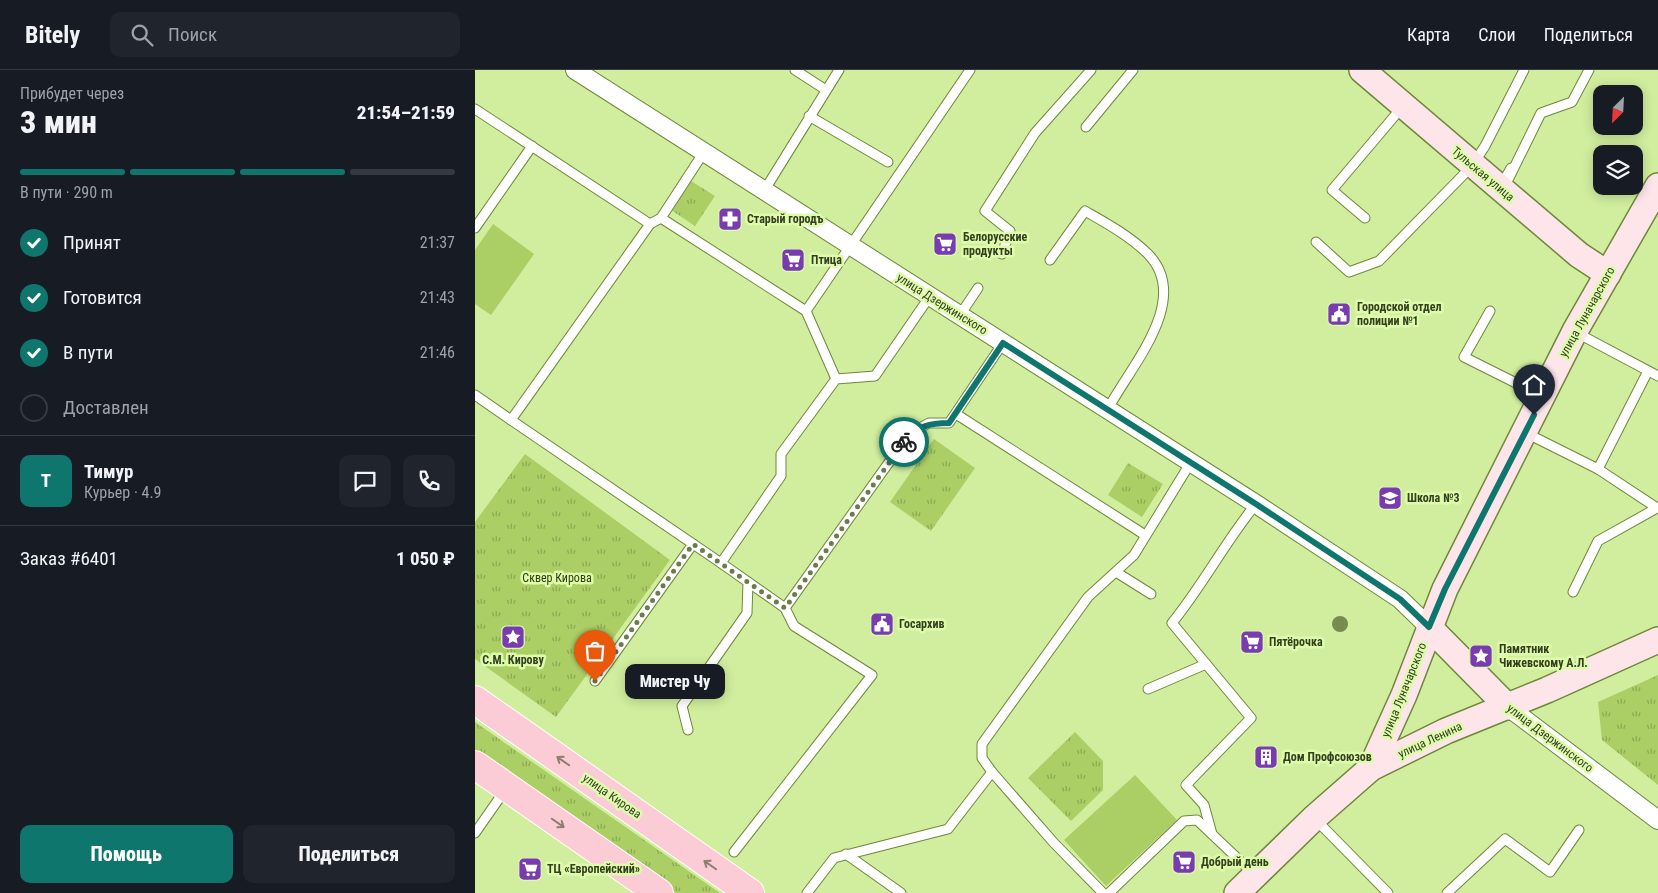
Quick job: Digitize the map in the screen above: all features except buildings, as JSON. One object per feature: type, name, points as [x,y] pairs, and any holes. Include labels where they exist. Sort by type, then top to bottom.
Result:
[{"type":"main road","name":"Тульская улица","points":[[1362,70],[1499,189],[1579,255],[1608,274]]},
{"type":"main road","name":"улица Луначарского","points":[[1371,768],[1404,695],[1445,589],[1575,331],[1658,186]]},
{"type":"main road","name":"улица Дзержинского","points":[[1429,627],[1507,707]]},
{"type":"main road","name":"улица Ленина","points":[[1237,893],[1314,818],[1371,768],[1446,731],[1507,707],[1658,640]]},
{"type":"main road","name":"улица Кирова","points":[[475,700],[750,893]]},
{"type":"main road","points":[[475,765],[659,893]]},
{"type":"street","name":"улица Дзержинского","points":[[575,70],[1256,504],[1400,599],[1429,627]]},
{"type":"street","name":"улица Дзержинского","points":[[1507,707],[1658,820]]},
{"type":"lane","points":[[795,70],[826,90]]},
{"type":"lane","points":[[764,191],[839,70]]},
{"type":"lane","points":[[805,311],[970,70]]},
{"type":"lane","points":[[1002,254],[1010,231],[985,211],[1035,133],[1091,70]]},
{"type":"lane","points":[[1086,127],[1133,70]]},
{"type":"lane","points":[[1315,242],[1349,272],[1379,261],[1472,166],[1485,146],[1525,70]]},
{"type":"lane","points":[[1499,189],[1511,168],[1504,188],[1541,113],[1572,102],[1589,70]]},
{"type":"lane","points":[[1365,218],[1332,190],[1403,106]]},
{"type":"lane","points":[[475,109],[650,224]]},
{"type":"lane","points":[[809,116],[888,162]]},
{"type":"lane","points":[[475,228],[532,146]]},
{"type":"lane","points":[[511,420],[650,224],[661,218],[704,152]]},
{"type":"lane","points":[[1050,260],[1085,211],[1120,232],[1149,255],[1162,278],[1163,307],[1153,336],[1108,409]]},
{"type":"lane","points":[[661,218],[805,311],[836,379]]},
{"type":"lane","points":[[960,315],[978,288]]},
{"type":"lane","points":[[721,563],[781,476],[781,454],[836,379],[875,376],[930,296]]},
{"type":"lane","points":[[1490,311],[1465,357],[1543,397]]},
{"type":"lane","points":[[1575,331],[1658,376]]},
{"type":"lane","points":[[785,608],[910,433],[929,423],[949,423],[1003,343]]},
{"type":"lane","points":[[1598,469],[1648,371]]},
{"type":"lane","points":[[475,395],[785,608],[794,626],[872,675],[734,852]]},
{"type":"lane","points":[[956,414],[1145,535]]},
{"type":"lane","points":[[1525,432],[1598,469],[1657,508],[1598,541],[1573,592]]},
{"type":"lane","points":[[1103,893],[1054,842],[992,772],[982,758],[982,744],[1088,597],[1134,555],[1191,462]]},
{"type":"lane","points":[[1212,834],[1204,805],[1186,785],[1251,718],[1172,623],[1198,592],[1228,542],[1256,504]]},
{"type":"lane","points":[[595,681],[693,544]]},
{"type":"lane","points":[[1116,572],[1151,594]]},
{"type":"lane","points":[[688,730],[682,706],[747,613],[748,582]]},
{"type":"lane","points":[[1148,689],[1206,664]]},
{"type":"lane","points":[[807,893],[834,858],[948,829],[992,772]]},
{"type":"lane","points":[[475,833],[507,787]]},
{"type":"lane","points":[[1314,818],[1388,893]]},
{"type":"lane","points":[[1109,893],[1184,821],[1197,820],[1255,875]]},
{"type":"lane","points":[[1447,893],[1505,839],[1549,872],[1579,830]]},
{"type":"lane","points":[[846,854],[901,893]]},
{"type":"green space","points":[[691,181],[715,196],[695,226],[671,210]]},
{"type":"green space","points":[[493,224],[534,254],[491,315],[475,304],[475,250]]},
{"type":"green space","points":[[934,439],[975,468],[931,531],[890,502]]},
{"type":"green space","name":"Сквер Кирова","points":[[525,454],[670,560],[556,717],[475,659],[475,522]]},
{"type":"green space","points":[[1128,463],[1163,484],[1142,517],[1108,495]]},
{"type":"green space","points":[[1658,675],[1658,785],[1602,740],[1598,702]]},
{"type":"green space","points":[[475,722],[720,893],[676,893],[475,752]]},
{"type":"green space","points":[[1075,732],[1103,761],[1103,790],[1071,821],[1028,778]]},
{"type":"green space","points":[[1135,775],[1177,820],[1106,886],[1064,840]]},
{"type":"way so far","points":[[595,681],[693,544],[785,608],[904,442]]},
{"type":"place","name":"Старый городъ","points":[[730,219]]},
{"type":"place","name":"Белорусские продукты","points":[[945,244]]},
{"type":"place","name":"Птица","points":[[793,260]]},
{"type":"place","name":"Городской отдел полиции №1","points":[[1339,314]]},
{"type":"place","name":"Школа №3","points":[[1390,498]]},
{"type":"place","name":"Госархив","points":[[882,624]]},
{"type":"place","name":"С.М. Кирову","points":[[513,637]]},
{"type":"place","name":"Пятёрочка","points":[[1252,642]]},
{"type":"place","name":"Памятник Чижевскому А.Л.","points":[[1481,656]]},
{"type":"place","name":"Мистер Чу","points":[[595,681]]},
{"type":"place","name":"Дом Профсоюзов","points":[[1266,757]]},
{"type":"place","name":"Добрый день","points":[[1184,862]]},
{"type":"place","name":"ТЦ «Европейский»","points":[[530,869]]},
{"type":"route","points":[[904,442],[910,433],[929,423],[949,423],[1003,343],[1256,504],[1400,599],[1429,627],[1445,589],[1534,415]]}]
